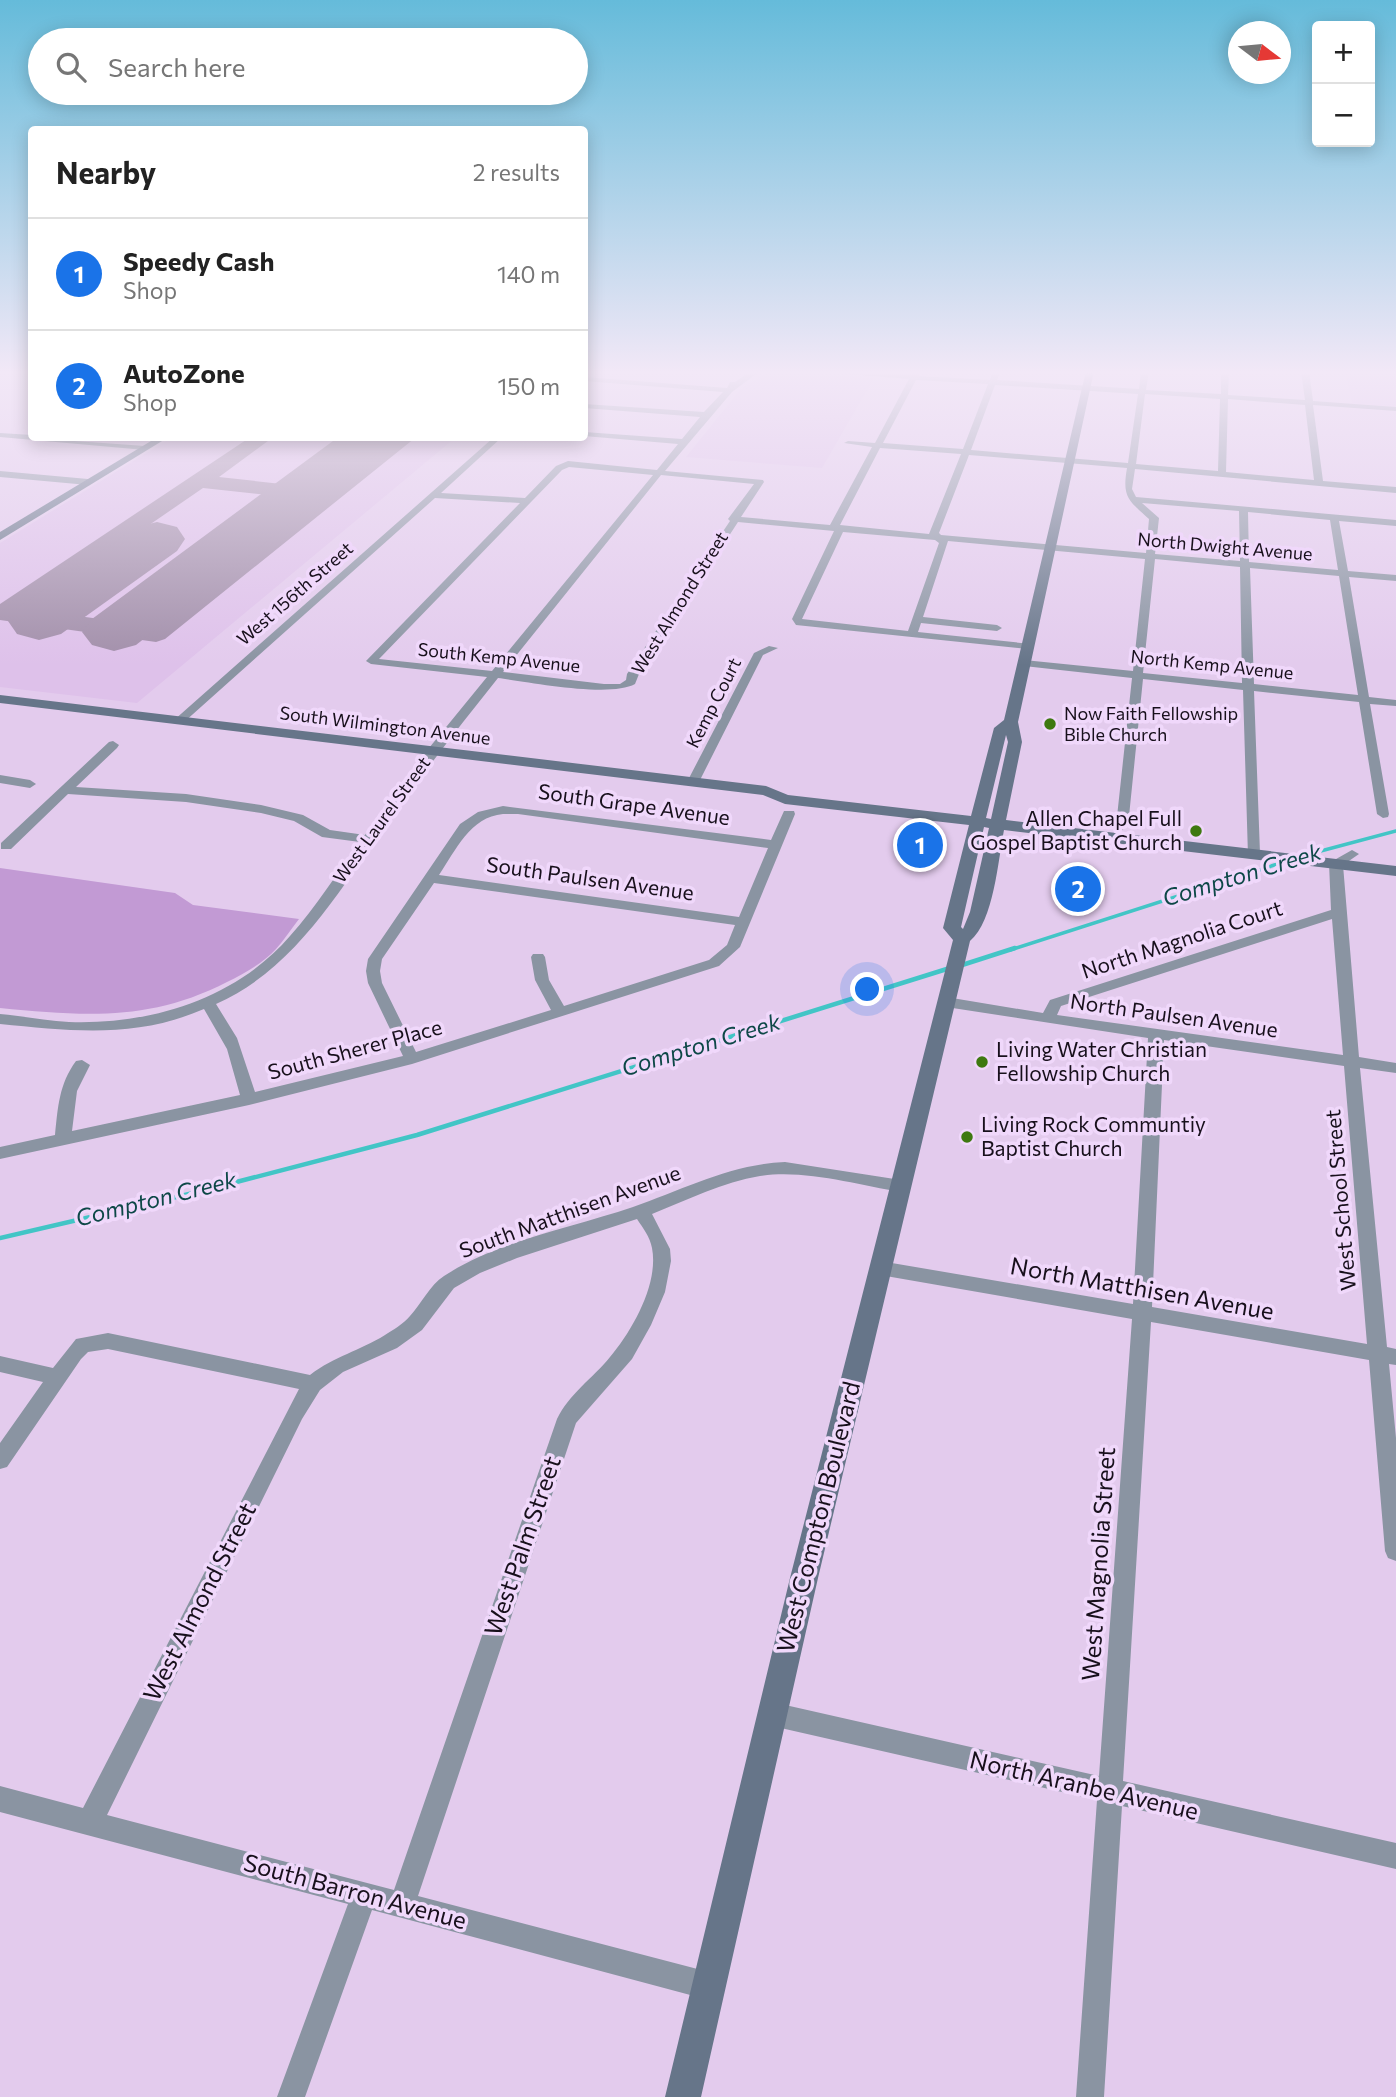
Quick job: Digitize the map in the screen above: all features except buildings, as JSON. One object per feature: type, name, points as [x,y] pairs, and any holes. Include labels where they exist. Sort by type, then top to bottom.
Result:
[{"type":"main road","points":[[0,537],[104,469]]},
{"type":"main road","name":"West Compton Boulevard","points":[[683,2097],[772,1714],[948,993],[960,945],[973,930],[1015,742],[1011,722],[1067,469]]},
{"type":"main road","points":[[0,527],[83,482]]},
{"type":"main road","name":"South Wilmington Avenue","points":[[0,699],[766,791],[775,787],[819,790],[998,817]]},
{"type":"main road","name":"West Compton Boulevard","points":[[960,945],[952,928],[1000,728],[1011,722]]},
{"type":"main road","points":[[998,817],[1122,826],[1396,871]]},
{"type":"main road","points":[[998,817],[1256,849],[1283,846],[1396,859]]},
{"type":"street","name":"West 156th Street","points":[[178,721],[463,469]]},
{"type":"street","points":[[435,495],[527,501],[558,469]]},
{"type":"street","points":[[626,469],[663,472]]},
{"type":"street","name":"West Laurel Street","points":[[0,1018],[69,1027],[153,1020],[208,1004],[277,960],[295,940],[366,839],[433,751],[665,469]]},
{"type":"street","points":[[867,469],[835,525],[839,532],[797,619],[800,623],[1027,646]]},
{"type":"street","points":[[912,635],[944,542],[933,534],[958,469]]},
{"type":"street","points":[[1122,826],[1154,518],[1133,499],[1128,489],[1131,469]]},
{"type":"street","points":[[1170,469],[1396,490]]},
{"type":"street","points":[[1222,469],[1222,474]]},
{"type":"street","points":[[1317,469],[1319,483]]},
{"type":"street","name":"West Almond Street","points":[[622,687],[631,682],[633,674],[733,519],[760,482],[663,472]]},
{"type":"street","points":[[0,474],[83,482]]},
{"type":"street","points":[[1133,499],[1396,523]]},
{"type":"street","name":"South Kemp Avenue","points":[[527,501],[371,661],[622,687]]},
{"type":"street","points":[[1243,509],[1247,687],[1256,849]]},
{"type":"street","points":[[1334,518],[1383,814]]},
{"type":"street","name":"North Dwight Avenue","points":[[733,519],[1396,578]]},
{"type":"street","points":[[918,620],[997,628]]},
{"type":"street","name":"Kemp Court","points":[[693,782],[760,653],[773,648]]},
{"type":"street","name":"North Kemp Avenue","points":[[1024,663],[1396,703]]},
{"type":"street","points":[[6,846],[113,745]]},
{"type":"street","points":[[0,779],[30,783]]},
{"type":"street","points":[[66,790],[186,798],[264,810],[298,818],[327,834],[366,839]]},
{"type":"street","name":"South Grape Avenue","points":[[430,878],[465,827],[484,809],[518,810],[776,845]]},
{"type":"street","points":[[743,922],[789,814]]},
{"type":"street","points":[[1336,863],[1352,854]]},
{"type":"street","name":"West School Street","points":[[1336,863],[1352,1062],[1387,1356],[1396,1552]]},
{"type":"street","points":[[412,1059],[375,983],[373,971],[381,946],[430,878]]},
{"type":"street","name":"South Paulsen Avenue","points":[[430,878],[743,922]]},
{"type":"street","name":"North Magnolia Court","points":[[1048,1019],[1055,1003],[1338,912]]},
{"type":"street","name":"South Sherer Place","points":[[0,1153],[249,1099],[412,1059],[714,963],[733,947],[743,922]]},
{"type":"street","points":[[538,957],[542,980],[559,1012]]},
{"type":"street","name":"North Paulsen Avenue","points":[[948,993],[1048,1019],[1396,1068]]},
{"type":"street","points":[[208,1004],[227,1028],[249,1099]]},
{"type":"street","name":"West Magnolia Street","points":[[1090,2097],[1142,1313],[1156,1035]]},
{"type":"street","points":[[64,1140],[68,1086],[72,1076],[82,1065]]},
{"type":"street","name":"South Matthisen Avenue","points":[[313,1384],[336,1366],[398,1336],[415,1324],[447,1283],[473,1268],[641,1211],[738,1174],[763,1169],[807,1170],[901,1186]]},
{"type":"street","name":"West Palm Street","points":[[401,1904],[567,1419],[580,1399],[619,1361],[633,1341],[649,1304],[662,1266],[662,1251],[657,1234],[641,1211]]},
{"type":"street","name":"North Matthisen Avenue","points":[[880,1268],[1387,1356]]},
{"type":"street","points":[[0,1460],[56,1377],[83,1345],[108,1341],[129,1344],[313,1384]]},
{"type":"street","points":[[0,1364],[56,1377]]},
{"type":"street","name":"West Almond Street","points":[[90,1822],[295,1413],[313,1384]]},
{"type":"street","name":"North Aranbe Avenue","points":[[772,1714],[1396,1856]]},
{"type":"street","name":"South Barron Avenue","points":[[0,1799],[709,1986]]},
{"type":"street","points":[[292,2097],[365,1895]]},
{"type":"shaded area","points":[[121,469],[418,469],[137,703],[0,687],[0,543]]},
{"type":"shaded area","points":[[0,868],[175,893],[193,905],[299,919],[276,949],[253,968],[198,995],[170,1004],[143,1010],[88,1014],[0,1008]]},
{"type":"waterway","name":"Compton Creek","points":[[1302,856],[1396,831]]},
{"type":"waterway","name":"Compton Creek","points":[[1010,950],[1287,861]]},
{"type":"waterway","name":"Compton Creek","points":[[959,966],[1015,948]]},
{"type":"waterway","name":"Compton Creek","points":[[0,1238],[202,1191],[417,1135],[950,968]]},
{"type":"taxiway","points":[[199,481],[217,469]]},
{"type":"taxiway","points":[[331,496],[366,469]]},
{"type":"taxiway","points":[[199,481],[331,496]]},
{"type":"taxiway","points":[[199,481],[4,613],[156,634],[331,496]]},
{"type":"runway","points":[[114,632],[328,469]]},
{"type":"runway","points":[[39,621],[157,539]]},
{"type":"place","name":"Now Faith Fellowship Bible Church","points":[[1050,724]]},
{"type":"place","name":"Allen Chapel Full Gospel Baptist Church","points":[[1196,831]]},
{"type":"place","name":"Speedy Cash","points":[[920,845]]},
{"type":"place","name":"AutoZone","points":[[1078,889]]},
{"type":"place","name":"Living Water Christian Fellowship Church","points":[[982,1062]]},
{"type":"place","name":"Living Rock Communtiy Baptist Church","points":[[967,1137]]}]
